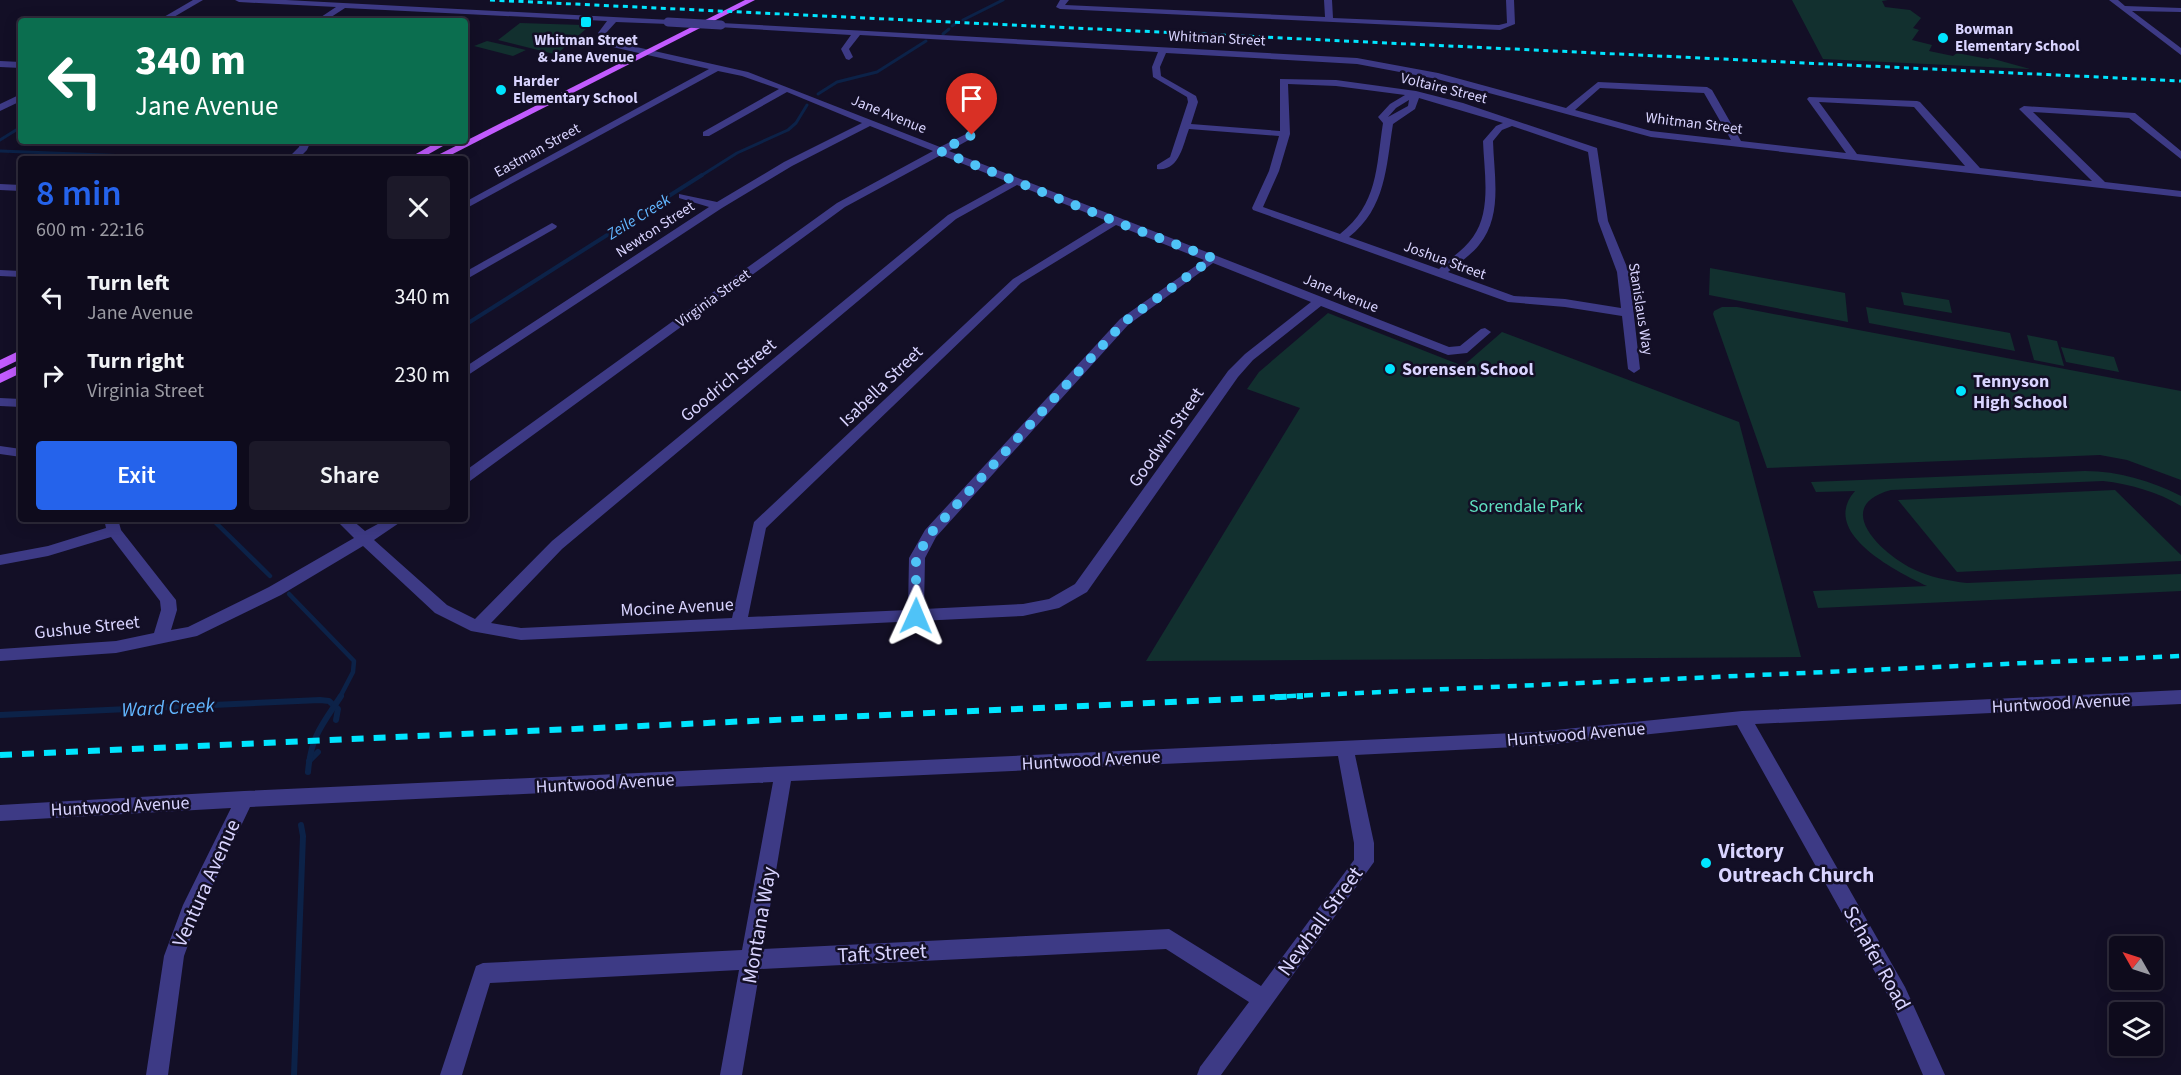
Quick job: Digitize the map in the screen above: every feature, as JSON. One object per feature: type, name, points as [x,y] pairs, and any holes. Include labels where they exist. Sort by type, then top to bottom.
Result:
[{"type":"main road","points":[[468,131],[733,0]]},
{"type":"main road","points":[[468,142],[750,0]]},
{"type":"main road","points":[[418,156],[442,144]]},
{"type":"main road","points":[[441,156],[465,144]]},
{"type":"main road","points":[[0,364],[18,355]]},
{"type":"main road","points":[[0,379],[18,370]]},
{"type":"street","points":[[166,18],[199,0]]},
{"type":"street","name":"Whitman Street","points":[[239,0],[1357,61],[1418,71],[1651,134],[2181,194]]},
{"type":"street","points":[[1151,12],[1156,0]]},
{"type":"street","points":[[1328,0],[1329,20]]},
{"type":"street","points":[[1063,4],[1151,12],[1497,28],[1511,24],[1510,0]]},
{"type":"street","points":[[2113,0],[2181,52]]},
{"type":"street","points":[[324,18],[342,7]]},
{"type":"street","points":[[2123,8],[2181,10]]},
{"type":"street","name":"Jane Avenue","points":[[613,20],[603,31],[603,39],[611,44],[718,67],[786,89],[1448,351],[1463,350],[1485,332]]},
{"type":"street","points":[[849,57],[845,49],[856,33]]},
{"type":"street","points":[[2161,36],[2181,37]]},
{"type":"street","points":[[1161,167],[1174,159],[1192,102],[1191,96],[1157,77],[1156,67],[1163,50]]},
{"type":"street","points":[[0,64],[18,65]]},
{"type":"street","name":"Eastman Street","points":[[468,204],[718,67]]},
{"type":"street","name":"Voltaire Street","points":[[1285,134],[1283,81],[1336,83],[1416,94],[1460,105],[1593,150]]},
{"type":"street","points":[[1567,112],[1598,85],[1707,90],[1738,144]]},
{"type":"street","points":[[1460,105],[1470,104],[1485,94],[1485,88]]},
{"type":"street","points":[[706,134],[786,89]]},
{"type":"street","points":[[1341,238],[1355,228],[1374,204],[1379,189],[1388,123],[1412,107],[1416,94]]},
{"type":"street","points":[[0,108],[18,99]]},
{"type":"street","points":[[1854,157],[1812,99],[1917,104],[1969,165],[1977,171]]},
{"type":"street","points":[[2101,184],[2024,109],[2132,114],[2181,156]]},
{"type":"street","name":"Newton Street","points":[[468,371],[718,206],[788,164],[869,123]]},
{"type":"street","points":[[1440,274],[1480,236],[1486,223],[1490,187],[1488,141],[1499,128],[1510,123]]},
{"type":"street","points":[[1184,126],[1285,134]]},
{"type":"street","name":"Joshua Street","points":[[1285,134],[1274,171],[1257,208],[1512,299],[1565,303],[1629,314]]},
{"type":"street","name":"Virginia Street","points":[[468,476],[841,205],[972,135]]},
{"type":"street","points":[[295,156],[305,144]]},
{"type":"street","name":"Stanislaus Way","points":[[1593,150],[1603,221],[1623,272],[1634,369]]},
{"type":"street","name":"Goodrich Street","points":[[477,627],[557,545],[952,217],[1017,181]]},
{"type":"street","points":[[0,187],[18,188]]},
{"type":"street","points":[[683,196],[718,206]]},
{"type":"street","name":"Isabella Street","points":[[739,624],[759,526],[1017,281],[1115,221]]},
{"type":"street","points":[[468,275],[552,226]]},
{"type":"street","points":[[916,616],[916,558],[930,534],[1124,322],[1213,258]]},
{"type":"street","points":[[0,273],[18,274]]},
{"type":"street","name":"Goodwin Street","points":[[1053,604],[1081,588],[1233,374],[1249,357],[1320,302]]},
{"type":"street","points":[[0,402],[18,403]]},
{"type":"street","points":[[0,450],[18,453]]},
{"type":"street","name":"Mocine Avenue","points":[[345,522],[441,609],[477,627],[521,634],[1023,610],[1053,604]]},
{"type":"street","points":[[363,539],[393,522]]},
{"type":"street","points":[[0,561],[48,551],[112,525],[168,600],[169,610],[161,638]]},
{"type":"street","name":"Gushue Street","points":[[0,655],[116,647],[191,632],[275,591],[363,539]]},
{"type":"street","name":"Huntwood Avenue","points":[[0,813],[1581,736],[1742,718],[2181,697]]},
{"type":"street","name":"Schafer Road","points":[[1742,718],[1899,994],[1935,1075]]},
{"type":"street","name":"Newhall Street","points":[[1208,1075],[1364,862],[1364,843],[1345,748]]},
{"type":"street","name":"Montana Way","points":[[731,1075],[753,960],[783,774]]},
{"type":"street","name":"Ventura Avenue","points":[[157,1075],[174,956],[190,911],[244,800]]},
{"type":"street","name":"Taft Street","points":[[451,1075],[483,973],[1169,939],[1263,999]]},
{"type":"green space","points":[[1792,0],[1888,0],[1882,1],[1885,7],[1910,10],[1921,18],[1913,28],[1919,30],[1912,40],[1932,45],[1929,51],[1953,56],[1957,53],[1990,58],[2030,69],[1823,59]]},
{"type":"green space","points":[[520,23],[582,25],[586,29],[554,54],[498,40]]},
{"type":"green space","points":[[487,41],[526,50],[513,56],[474,46]]},
{"type":"green space","points":[[1710,268],[1845,293],[1848,322],[1709,295]]},
{"type":"green space","points":[[1901,292],[1949,300],[1952,313],[1904,305]]},
{"type":"green space","points":[[1722,307],[1737,307],[2181,391],[2181,480],[2127,460],[2100,455],[1767,468],[1713,314]]},
{"type":"green space","points":[[1866,307],[2010,333],[2015,351],[1869,323]]},
{"type":"green space","name":"Sorendale Park","points":[[1328,313],[1463,366],[1502,332],[1739,422],[1801,657],[1146,661],[1300,408],[1247,389],[1259,372]]},
{"type":"green space","points":[[2027,335],[2057,341],[2064,366],[2034,360]]},
{"type":"green space","points":[[2061,347],[2114,357],[2119,372],[2066,362]]},
{"type":"green space","points":[[2085,471],[2122,475],[2158,486],[2181,496],[2181,506],[2144,489],[2103,481],[1891,490],[1873,497],[1865,507],[1863,518],[1876,541],[1900,562],[1939,578],[1967,583],[2181,574],[2181,591],[1818,608],[1813,591],[1927,586],[1882,561],[1854,536],[1847,522],[1846,507],[1855,491],[1816,492],[1811,482]]},
{"type":"green space","points":[[2115,490],[2181,555],[2181,561],[1957,572],[1898,500]]},
{"type":"waterway","name":"Zeile Creek","points":[[963,20],[1003,0]]},
{"type":"waterway","name":"Zeile Creek","points":[[943,34],[949,29]]},
{"type":"waterway","name":"Zeile Creek","points":[[818,94],[837,82],[877,72],[926,41]]},
{"type":"waterway","name":"Zeile Creek","points":[[699,177],[737,153],[788,130],[796,123],[807,105]]},
{"type":"waterway","points":[[0,140],[18,129]]},
{"type":"waterway","points":[[0,151],[129,156]]},
{"type":"waterway","name":"Zeile Creek","points":[[468,323],[702,175]]},
{"type":"waterway","name":"Zeile Creek","points":[[215,522],[270,576]]},
{"type":"waterway","name":"Zeile Creek","points":[[289,594],[354,661],[353,672],[340,697]]},
{"type":"waterway","name":"Zeile Creek","points":[[334,706],[341,696]]},
{"type":"waterway","name":"Ward Creek","points":[[0,715],[320,700],[329,701],[334,706]]},
{"type":"waterway","name":"Ward Creek","points":[[310,760],[315,740],[334,706]]},
{"type":"waterway","name":"Ward Creek","points":[[334,706],[338,709],[336,720]]},
{"type":"waterway","name":"Ward Creek","points":[[310,760],[318,752]]},
{"type":"waterway","name":"Ward Creek","points":[[308,772],[310,760]]},
{"type":"waterway","name":"Ward Creek","points":[[294,1075],[303,836],[301,825]]},
{"type":"railway","points":[[490,0],[2181,81]]},
{"type":"railway","points":[[1270,697],[2181,656]]},
{"type":"railway","points":[[0,755],[1303,696]]},
{"type":"place","name":"Whitman Street & Jane Avenue","points":[[586,22]]},
{"type":"place","name":"Bowman Elementary School","points":[[1943,38]]},
{"type":"place","name":"Harder Elementary School","points":[[501,90]]},
{"type":"place","name":"Sorensen School","points":[[1390,369]]},
{"type":"place","name":"Tennyson High School","points":[[1961,391]]},
{"type":"place","name":"Victory Outreach Church","points":[[1706,863]]},
{"type":"route","points":[[916,616],[916,558],[930,534],[1124,322],[1213,258],[940,151],[972,135]]}]
